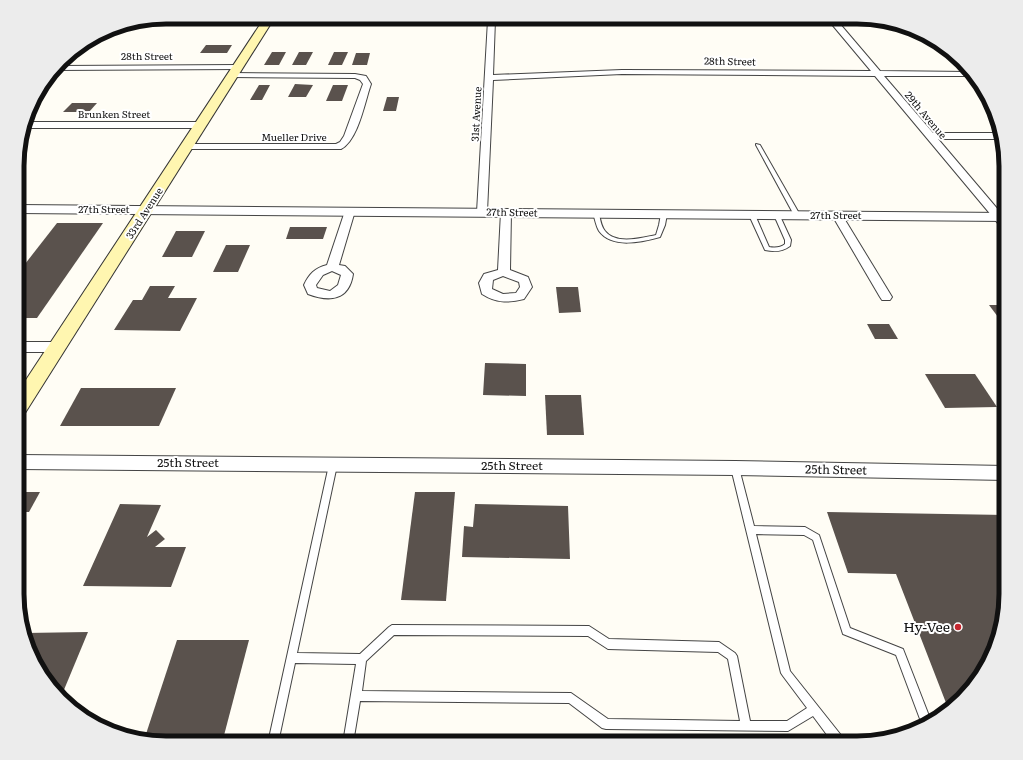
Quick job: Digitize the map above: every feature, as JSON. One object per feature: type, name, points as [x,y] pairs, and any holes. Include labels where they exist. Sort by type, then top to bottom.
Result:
[{"type":"main road","name":"33rd Avenue","points":[[24,399],[266,24]]},
{"type":"street","name":"31st Avenue","points":[[482,212],[492,24]]},
{"type":"street","name":"29th Avenue","points":[[836,24],[999,215]]},
{"type":"street","name":"28th Street","points":[[64,68],[236,71]]},
{"type":"street","name":"Mueller Drive","points":[[187,147],[338,147],[344,144],[349,136],[367,84],[363,78],[355,76],[236,71]]},
{"type":"street","name":"28th Street","points":[[489,78],[535,78],[629,72],[965,74]]},
{"type":"street","name":"Brunken Street","points":[[31,125],[201,125]]},
{"type":"street","points":[[930,136],[995,136]]},
{"type":"street","name":"27th Street","points":[[24,209],[837,215],[999,220]]},
{"type":"street","points":[[332,267],[350,211]]},
{"type":"street","points":[[504,272],[506,212]]},
{"type":"street","points":[[837,215],[886,297]]},
{"type":"street","points":[[24,347],[57,347]]},
{"type":"street","name":"25th Street","points":[[24,462],[735,468],[999,472]]},
{"type":"lane","points":[[758,145],[797,215]]},
{"type":"lane","points":[[596,213],[601,231],[608,237],[630,241],[644,240],[658,236],[664,214]]},
{"type":"lane","points":[[752,215],[767,249],[776,250],[783,249],[788,245],[788,240],[777,215]]},
{"type":"lane","points":[[274,736],[333,465]]},
{"type":"lane","points":[[735,468],[786,674],[834,736]]},
{"type":"lane","points":[[751,530],[805,531],[816,538],[846,631],[900,652],[925,719]]},
{"type":"lane","points":[[349,736],[362,659],[392,630],[589,631],[608,644],[718,647],[732,656],[746,726]]},
{"type":"lane","points":[[291,658],[362,659]]},
{"type":"lane","points":[[356,696],[570,698],[606,724],[788,726],[814,710]]},
{"type":"building","points":[[206,45],[232,45],[227,53],[200,53]]},
{"type":"building","points":[[272,52],[286,52],[279,65],[264,65]]},
{"type":"building","points":[[299,52],[313,52],[306,65],[292,65]]},
{"type":"building","points":[[334,52],[348,52],[342,65],[328,65]]},
{"type":"building","points":[[356,53],[370,53],[367,65],[352,65]]},
{"type":"building","points":[[295,84],[313,85],[306,97],[288,97]]},
{"type":"building","points":[[259,85],[270,85],[262,100],[250,100]]},
{"type":"building","points":[[333,85],[348,85],[342,101],[326,101]]},
{"type":"building","points":[[387,97],[399,97],[396,111],[383,111]]},
{"type":"building","points":[[72,103],[97,103],[89,112],[63,112]]},
{"type":"building","points":[[57,223],[103,223],[37,318],[24,318],[24,265]]},
{"type":"building","points":[[290,227],[327,227],[323,239],[286,239]]},
{"type":"building","points":[[176,231],[205,231],[192,257],[162,257]]},
{"type":"building","points":[[226,245],[250,245],[238,272],[213,272]]},
{"type":"building","points":[[150,286],[175,286],[168,298],[197,298],[180,331],[114,330],[133,300],[142,300]]},
{"type":"building","points":[[556,287],[578,287],[581,312],[559,313]]},
{"type":"building","points":[[989,305],[999,305],[998,317]]},
{"type":"building","points":[[867,324],[889,324],[898,339],[875,339]]},
{"type":"building","points":[[485,363],[526,364],[526,396],[483,395]]},
{"type":"building","points":[[925,374],[975,374],[997,407],[945,408]]},
{"type":"building","points":[[81,388],[176,388],[159,426],[60,426]]},
{"type":"building","points":[[545,395],[581,395],[584,435],[547,435]]},
{"type":"building","points":[[24,492],[40,492],[29,512],[24,512]]},
{"type":"building","points":[[415,492],[455,492],[446,601],[401,600]]},
{"type":"building","points":[[120,504],[161,505],[147,537],[156,530],[165,539],[155,547],[186,547],[171,587],[83,586]]},
{"type":"building","points":[[475,504],[568,506],[570,559],[462,557],[464,526],[473,527]]},
{"type":"building","name":"Hy-Vee","points":[[827,512],[999,515],[999,603],[994,630],[988,648],[975,673],[964,687],[946,704],[896,574],[848,573]]},
{"type":"building","points":[[88,632],[63,691],[53,680],[43,665],[30,633]]},
{"type":"building","points":[[177,640],[249,640],[224,736],[157,736],[146,735]]},
{"type":"place","name":"Hy-Vee","points":[[958,627]]}]
